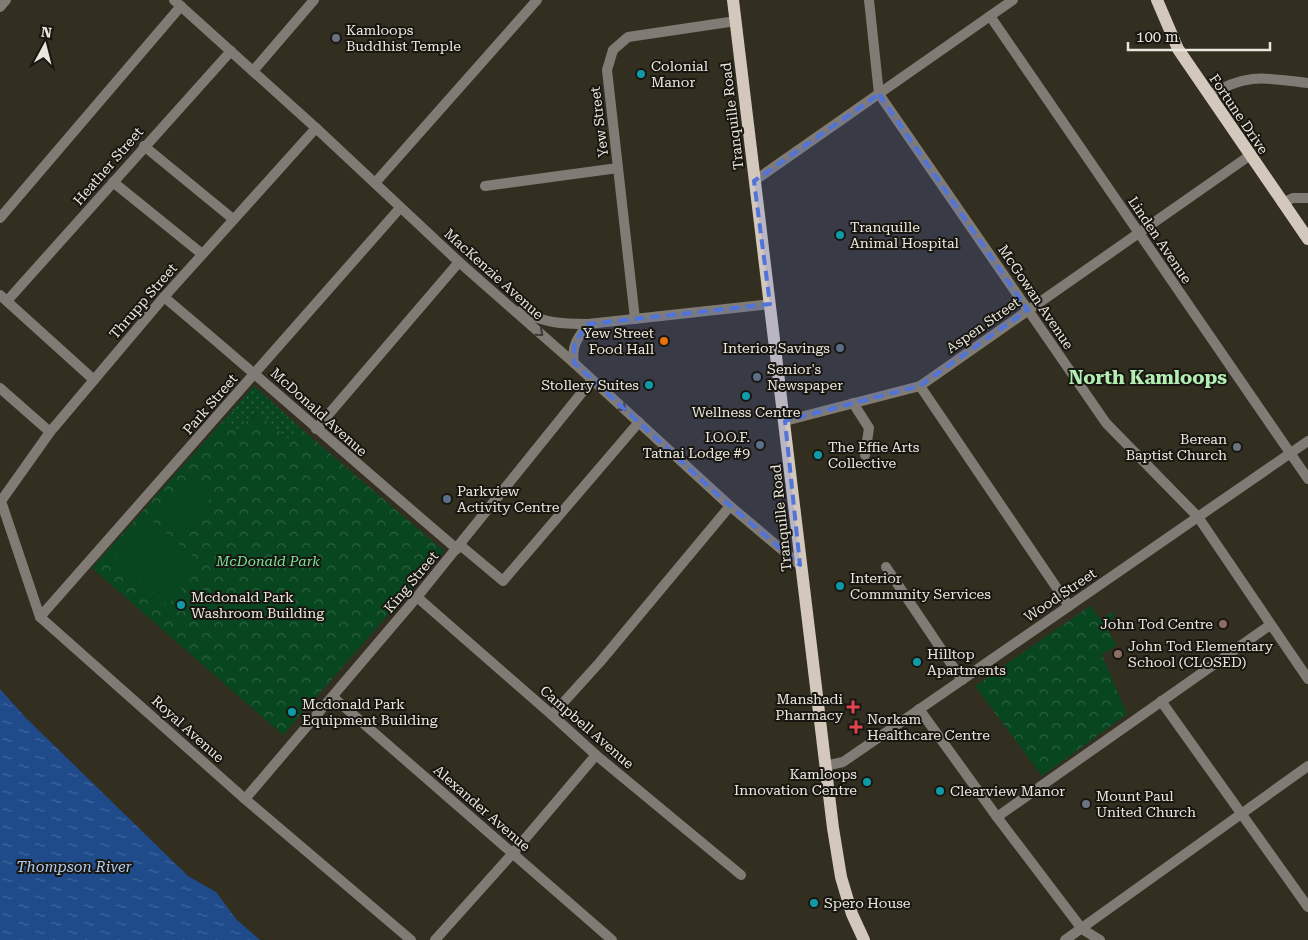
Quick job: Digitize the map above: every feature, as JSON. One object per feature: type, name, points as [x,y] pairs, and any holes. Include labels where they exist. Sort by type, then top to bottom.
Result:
[{"type":"main road","name":"Tranquille Road","points":[[733,0],[785,421],[800,565],[841,877],[852,914],[864,940]]},
{"type":"main road","name":"Fortune Drive","points":[[1156,0],[1178,49],[1249,156],[1308,239]]},
{"type":"street","points":[[0,7],[6,0]]},
{"type":"street","points":[[252,71],[314,0]]},
{"type":"street","points":[[374,183],[537,0]]},
{"type":"street","name":"McGowan Avenue","points":[[869,0],[879,94],[1106,423],[1198,517],[1308,679]]},
{"type":"street","points":[[754,181],[1013,0]]},
{"type":"street","points":[[0,218],[177,3]]},
{"type":"street","name":"MacKenzie Avenue","points":[[177,3],[316,128],[459,262],[574,363],[730,506],[800,565]]},
{"type":"street","name":"Linden Avenue","points":[[990,16],[1308,479]]},
{"type":"street","name":"Yew Street","points":[[635,319],[607,70],[612,50],[628,37],[736,21]]},
{"type":"street","name":"Heather Street","points":[[4,298],[113,182],[231,51]]},
{"type":"street","points":[[1209,96],[1224,85],[1247,79],[1266,78],[1308,83]]},
{"type":"street","name":"Thrupp Street","points":[[1,502],[50,432],[164,297],[316,128]]},
{"type":"street","points":[[144,146],[233,219]]},
{"type":"street","name":"Aspen Street","points":[[785,421],[920,386],[1249,156]]},
{"type":"street","points":[[485,186],[618,168]]},
{"type":"street","points":[[113,182],[202,254]]},
{"type":"street","points":[[1282,203],[1293,198],[1308,198]]},
{"type":"street","name":"Park Street","points":[[40,617],[400,208]]},
{"type":"street","points":[[316,429],[459,262]]},
{"type":"street","name":"McDonald Avenue","points":[[164,297],[255,373],[316,429],[458,547],[503,581],[639,422]]},
{"type":"street","points":[[4,298],[94,380]]},
{"type":"street","points":[[506,304],[538,319],[560,324],[588,324],[770,304]]},
{"type":"street","points":[[574,363],[573,348],[575,341],[588,324]]},
{"type":"street","name":"King Street","points":[[245,799],[417,597],[592,380]]},
{"type":"street","points":[[920,386],[1070,606]]},
{"type":"street","points":[[0,388],[50,432]]},
{"type":"street","points":[[853,404],[869,428],[865,455]]},
{"type":"street","name":"Wood Street","points":[[826,766],[843,762],[1308,441]]},
{"type":"street","name":"Royal Avenue","points":[[1,502],[40,617],[245,799],[411,940]]},
{"type":"street","points":[[552,715],[606,654],[730,506]]},
{"type":"street","points":[[886,567],[962,680]]},
{"type":"street","name":"Campbell Avenue","points":[[417,597],[596,756],[741,875]]},
{"type":"street","points":[[997,817],[1270,625]]},
{"type":"street","name":"Alexander Avenue","points":[[333,697],[612,940]]},
{"type":"street","points":[[1161,702],[1308,907]]},
{"type":"street","points":[[919,709],[997,817],[1082,929],[1100,940]]},
{"type":"street","points":[[435,940],[596,756]]},
{"type":"street","points":[[1065,940],[1308,766]]},
{"type":"highlighted area","points":[[879,94],[1028,310],[920,386],[785,421],[800,565],[722,499],[574,363],[573,357],[575,341],[588,324],[770,304],[754,181]]},
{"type":"green space","name":"McDonald Park","points":[[254,386],[444,551],[283,735],[92,568]]},
{"type":"green space","points":[[254,386],[298,426],[289,439],[256,412],[236,432],[224,422]]},
{"type":"green space","points":[[191,480],[211,498],[178,536],[158,519]]},
{"type":"green space","points":[[150,519],[203,565],[168,605],[114,558]]},
{"type":"green space","points":[[1090,606],[1100,619],[1115,611],[1112,621],[1106,627],[1117,645],[1102,655],[1127,714],[1042,776],[975,686]]},
{"type":"water","name":"Thompson River","points":[[0,689],[26,718],[188,876],[216,892],[236,919],[260,940],[0,940]]},
{"type":"railway","points":[[605,350],[606,345]]},
{"type":"place","name":"Kamloops Buddhist Temple","points":[[336,38]]},
{"type":"place","name":"Colonial Manor","points":[[641,74]]},
{"type":"place","name":"Tranquille Animal Hospital","points":[[840,235]]},
{"type":"place","name":"Yew Street Food Hall","points":[[664,341]]},
{"type":"place","name":"Interior Savings","points":[[840,348]]},
{"type":"place","name":"Senior's Newspaper","points":[[757,377]]},
{"type":"place","name":"Stollery Suites","points":[[649,385]]},
{"type":"place","name":"Wellness Centre","points":[[746,396]]},
{"type":"place","name":"I.O.O.F. Tatnai Lodge #9","points":[[760,445]]},
{"type":"place","name":"Berean Baptist Church","points":[[1237,447]]},
{"type":"place","name":"The Effie Arts Collective","points":[[818,455]]},
{"type":"place","name":"Parkview Activity Centre","points":[[447,499]]},
{"type":"place","name":"Interior Community Services","points":[[840,586]]},
{"type":"place","name":"Mcdonald Park Washroom Building","points":[[181,605]]},
{"type":"place","name":"John Tod Centre","points":[[1223,624]]},
{"type":"place","name":"John Tod Elementary School (CLOSED)","points":[[1118,654]]},
{"type":"place","name":"Hilltop Apartments","points":[[917,662]]},
{"type":"place","name":"Manshadi Pharmacy","points":[[853,707]]},
{"type":"place","name":"Mcdonald Park Equipment Building","points":[[292,712]]},
{"type":"place","name":"Norkam Healthcare Centre","points":[[856,727]]},
{"type":"place","name":"Kamloops Innovation Centre","points":[[867,782]]},
{"type":"place","name":"Clearview Manor","points":[[940,791]]},
{"type":"place","name":"Mount Paul United Church","points":[[1086,804]]},
{"type":"place","name":"Spero House","points":[[814,903]]},
{"type":"district","name":"North Kamloops","points":[[1148,377]]}]
